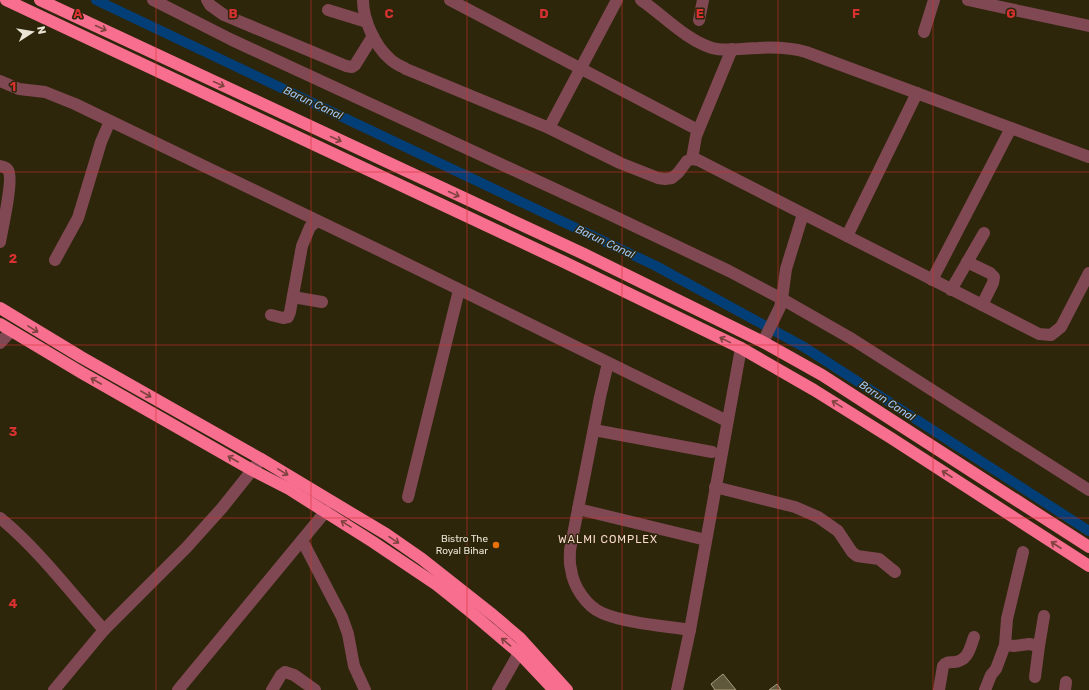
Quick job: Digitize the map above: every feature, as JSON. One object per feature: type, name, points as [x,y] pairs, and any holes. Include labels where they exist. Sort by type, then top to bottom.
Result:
[{"type":"highway","points":[[6,0],[557,259],[741,348],[814,390],[891,438],[1089,566]]},
{"type":"highway","points":[[40,0],[764,337],[1089,547]]},
{"type":"highway","points":[[0,308],[81,357],[261,459],[379,530],[422,559],[493,615],[520,638],[567,690]]},
{"type":"highway","points":[[0,324],[252,470],[290,489],[373,542],[437,585],[519,653],[554,690]]},
{"type":"street","points":[[153,0],[232,40],[609,214],[728,271],[781,303],[852,339],[1089,490]]},
{"type":"street","points":[[207,0],[210,5],[224,15],[346,66],[352,67],[355,65],[373,36]]},
{"type":"street","points":[[363,0],[364,13],[373,36],[383,52],[390,59],[403,67],[549,128],[620,163],[658,178],[672,178],[687,161],[692,159],[698,160],[1039,334],[1051,335],[1060,327],[1089,274]]},
{"type":"street","points":[[450,0],[698,130]]},
{"type":"street","points":[[549,128],[617,0]]},
{"type":"street","points":[[641,0],[672,24],[701,43],[711,47],[732,49],[771,47],[796,49],[1089,157]]},
{"type":"street","points":[[699,20],[703,0]]},
{"type":"street","points":[[924,32],[934,0]]},
{"type":"street","points":[[968,0],[1089,26]]},
{"type":"street","points":[[328,10],[367,22]]},
{"type":"street","points":[[692,159],[694,142],[698,130],[732,49]]},
{"type":"street","points":[[0,81],[19,89],[45,92],[110,121],[317,220],[727,421]]},
{"type":"street","points":[[847,236],[917,93]]},
{"type":"street","points":[[56,260],[78,218],[101,142],[110,121]]},
{"type":"street","points":[[932,280],[1011,128]]},
{"type":"street","points":[[0,166],[9,170],[10,175],[9,194],[0,242]]},
{"type":"street","points":[[764,337],[781,303],[787,264],[803,214]]},
{"type":"street","points":[[271,315],[283,318],[288,316],[302,246],[310,227],[317,220]]},
{"type":"street","points":[[951,290],[984,233]]},
{"type":"street","points":[[967,262],[990,273],[994,277],[993,284],[982,305]]},
{"type":"street","points":[[408,497],[459,290]]},
{"type":"street","points":[[293,297],[322,302]]},
{"type":"street","points":[[0,344],[12,331]]},
{"type":"street","points":[[677,690],[690,630],[741,348]]},
{"type":"street","points":[[608,363],[570,550],[570,569],[578,589],[591,606],[601,612],[623,619],[690,630]]},
{"type":"street","points":[[594,430],[712,452]]},
{"type":"street","points":[[54,690],[104,630],[186,548],[222,508],[261,459]]},
{"type":"street","points":[[716,488],[795,507],[818,517],[838,531],[852,552],[857,556],[879,560],[895,572]]},
{"type":"street","points":[[578,509],[706,540]]},
{"type":"street","points":[[178,690],[326,511]]},
{"type":"street","points":[[0,518],[18,534],[58,577],[104,630]]},
{"type":"street","points":[[302,540],[342,617],[348,634],[354,666],[365,690]]},
{"type":"street","points":[[985,690],[991,675],[996,669],[1005,644],[1008,613],[1023,552]]},
{"type":"street","points":[[1035,677],[1044,616]]},
{"type":"street","points":[[939,690],[943,666],[950,662],[965,659],[974,637]]},
{"type":"street","points":[[1005,644],[1014,646],[1029,644],[1039,646]]},
{"type":"street","points":[[498,690],[519,653]]},
{"type":"street","points":[[272,690],[281,675],[285,672],[294,675],[315,690]]},
{"type":"building","points":[[723,674],[736,690],[715,690],[711,684]]},
{"type":"building","points":[[777,684],[781,690],[769,690]]},
{"type":"waterway","name":"Barun Canal","points":[[96,0],[656,266],[804,347],[1089,531]]},
{"type":"place","name":"Bistro The Royal Bihar","points":[[496,545]]},
{"type":"district","name":"WALMI COMPLEX","points":[[608,539]]}]
